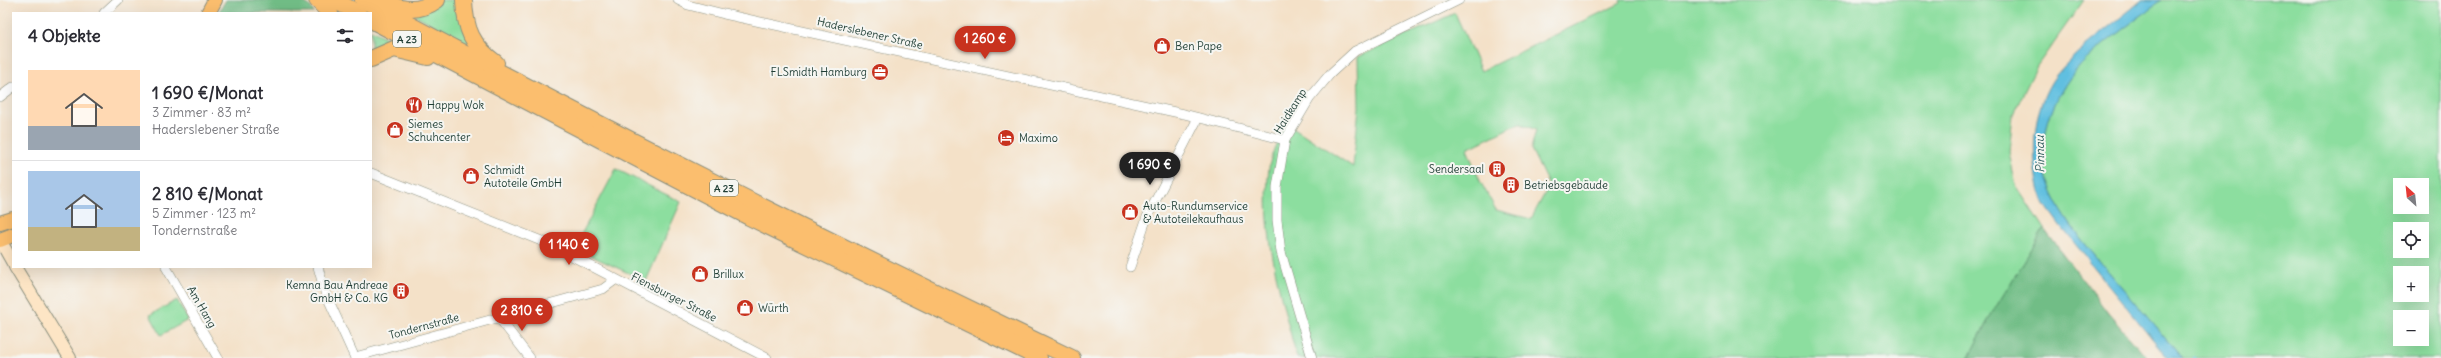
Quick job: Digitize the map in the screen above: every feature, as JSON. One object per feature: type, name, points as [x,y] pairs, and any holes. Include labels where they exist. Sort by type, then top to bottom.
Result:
[{"type":"highway","points":[[317,0],[329,12]]},
{"type":"highway","points":[[334,0],[356,12]]},
{"type":"highway","name":"A 23","points":[[363,0],[541,95],[782,217],[1072,358]]},
{"type":"highway","points":[[376,0],[404,10],[428,6],[437,0]]},
{"type":"highway","points":[[464,0],[469,30],[481,52],[541,95]]},
{"type":"highway","name":"A 23","points":[[372,21],[749,217],[1039,358]]},
{"type":"highway","points":[[372,58],[383,52],[394,49],[444,59]]},
{"type":"main road","points":[[209,12],[215,0]]},
{"type":"main road","points":[[0,224],[12,219]]},
{"type":"main road","points":[[12,235],[0,240],[12,261]]},
{"type":"main road","points":[[16,268],[70,358]]},
{"type":"street","points":[[105,12],[118,0]]},
{"type":"street","name":"Haderslebener Straße","points":[[678,0],[688,5],[724,14],[1198,118],[1285,140]]},
{"type":"street","name":"Haidkamp","points":[[1312,358],[1281,252],[1277,187],[1285,140],[1310,98],[1330,74],[1355,51],[1459,0]]},
{"type":"street","points":[[0,97],[12,88]]},
{"type":"street","points":[[1130,267],[1146,217],[1198,118]]},
{"type":"street","name":"Flensburger Straße","points":[[372,173],[549,244],[615,280],[767,358]]},
{"type":"street","name":"Am Hang","points":[[167,268],[218,358]]},
{"type":"street","points":[[318,268],[325,292],[355,358]]},
{"type":"street","name":"Tondernstraße","points":[[355,358],[603,288],[615,280]]},
{"type":"street","points":[[499,318],[530,358]]},
{"type":"green space","points":[[226,0],[300,0],[310,6],[313,12],[219,12]]},
{"type":"green space","points":[[442,0],[460,0],[471,45],[411,13]]},
{"type":"green space","points":[[1620,0],[2084,0],[2037,66],[2013,114],[2009,152],[2016,186],[2044,229],[1991,315],[1968,358],[1297,358],[1274,264],[1268,216],[1267,192],[1270,162],[1285,122],[1353,167],[1359,107],[1358,57],[1455,13],[1481,71],[1621,3]],"holes":[[[1519,123],[1536,130],[1531,149],[1549,186],[1531,219],[1496,210],[1480,181],[1467,149]]]},
{"type":"green space","points":[[2162,0],[2441,0],[2441,358],[2182,358],[2074,230],[2058,204],[2046,176],[2043,150],[2045,136],[2053,109],[2065,84],[2082,64],[2103,45]]},
{"type":"green space","points":[[372,31],[392,41],[393,42],[372,50]]},
{"type":"green space","points":[[616,169],[681,202],[646,281],[574,248]]},
{"type":"green space","points":[[2044,229],[2108,313],[2147,358],[1968,358],[1991,315]]},
{"type":"green space","points":[[177,300],[188,320],[161,335],[150,315]]},
{"type":"water","name":"Pinnau","points":[[2142,0],[2162,0],[2115,35],[2082,64],[2065,84],[2048,122],[2043,150],[2044,163],[2046,176],[2051,190],[2065,217],[2074,230],[2182,358],[2168,358],[2058,223],[2043,200],[2034,152],[2037,118],[2048,87],[2057,74],[2076,54]]},
{"type":"place","name":"Ben Pape","points":[[1162,46]]},
{"type":"place","name":"FLSmidth Hamburg","points":[[880,72]]},
{"type":"place","name":"Happy Wok","points":[[414,105]]},
{"type":"place","name":"Siemes Schuhcenter","points":[[395,130]]},
{"type":"place","name":"Maximo","points":[[1006,138]]},
{"type":"place","name":"Sendersaal","points":[[1497,169]]},
{"type":"place","name":"Schmidt Autoteile GmbH","points":[[471,176]]},
{"type":"place","name":"Betriebsgebäude","points":[[1511,185]]},
{"type":"place","name":"Auto-Rundumservice & Autoteilekaufhaus","points":[[1130,212]]},
{"type":"place","name":"Brillux","points":[[700,274]]},
{"type":"place","name":"Kemna Bau Andreae GmbH & Co. KG","points":[[401,291]]},
{"type":"place","name":"Würth","points":[[745,308]]}]
